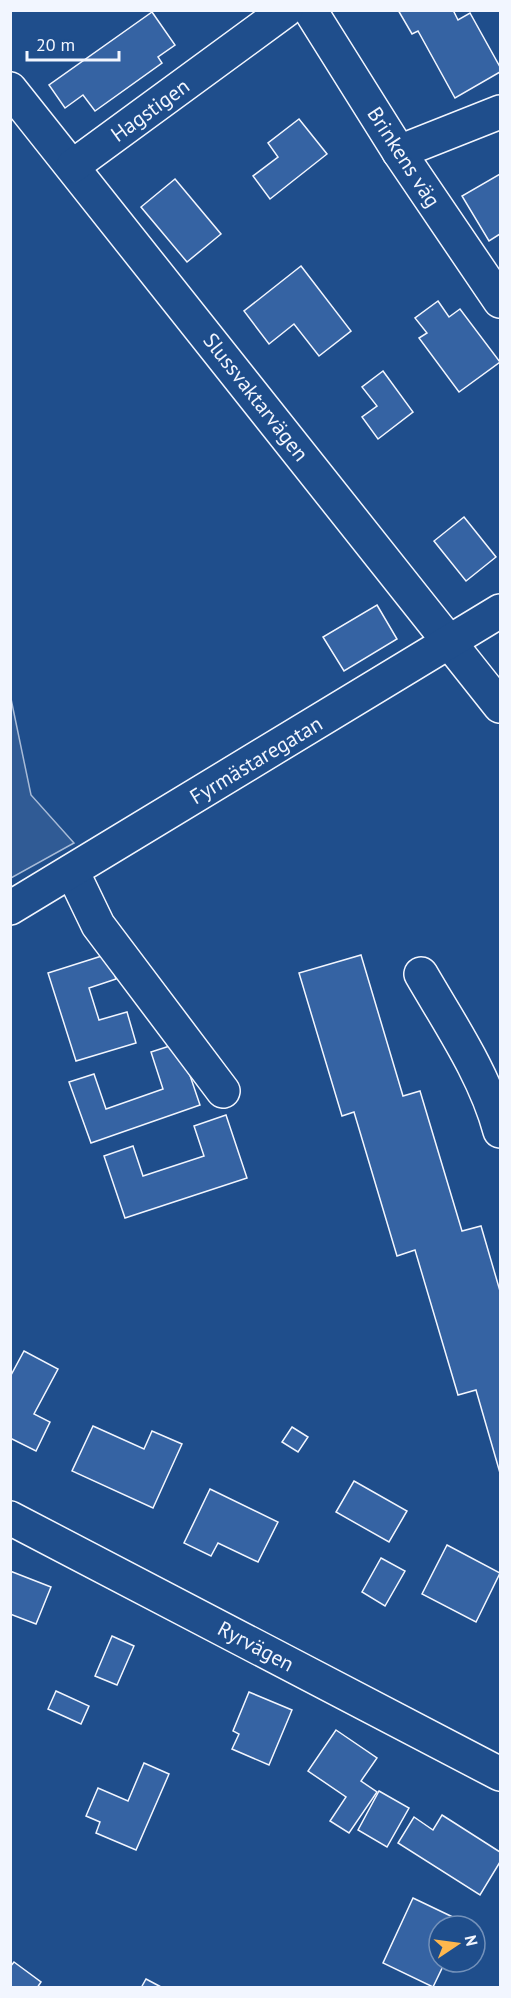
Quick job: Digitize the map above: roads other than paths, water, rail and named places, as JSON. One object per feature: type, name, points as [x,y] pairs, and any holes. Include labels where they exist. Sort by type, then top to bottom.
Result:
[{"type":"street","name":"Hagstigen","points":[[73,166],[286,10]]},
{"type":"street","name":"Brinkens väg","points":[[310,10],[399,152],[501,301]]},
{"type":"street","name":"Slussvaktarvägen","points":[[10,89],[501,706]]},
{"type":"street","points":[[399,152],[501,112]]},
{"type":"street","name":"Fyrmästaregatan","points":[[10,908],[501,611]]},
{"type":"street","points":[[72,871],[98,925],[223,1090]]},
{"type":"street","points":[[421,974],[467,1054],[498,1115]]},
{"type":"street","name":"Ryrvägen","points":[[10,1518],[501,1774]]}]
